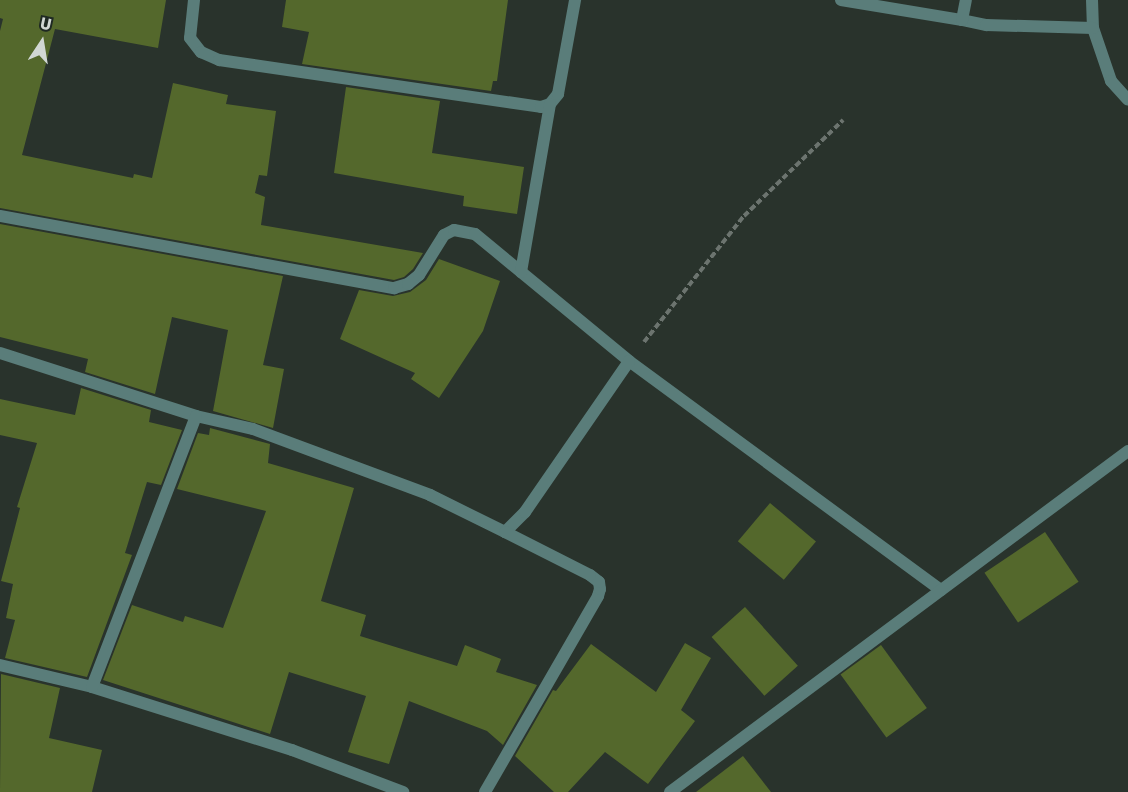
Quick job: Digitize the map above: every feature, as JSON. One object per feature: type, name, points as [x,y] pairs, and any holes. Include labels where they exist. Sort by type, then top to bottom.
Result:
[{"type":"street","points":[[194,0],[190,38],[201,52],[219,60],[528,106],[541,107],[550,104]]},
{"type":"street","points":[[521,272],[550,104],[558,94],[575,0]]},
{"type":"street","points":[[841,0],[986,25],[1093,28]]},
{"type":"street","points":[[962,20],[966,0]]},
{"type":"street","points":[[1092,0],[1093,28],[1111,81],[1128,100]]},
{"type":"street","points":[[0,216],[394,288],[408,284],[419,275],[444,235],[454,230],[464,230],[475,234],[629,361],[941,590]]},
{"type":"street","points":[[0,353],[196,416],[253,429],[362,468],[430,495],[590,575],[598,582],[600,589],[485,792]]},
{"type":"street","points":[[505,532],[525,512],[629,361]]},
{"type":"street","points":[[92,687],[196,416]]},
{"type":"street","points":[[670,792],[1128,451]]},
{"type":"street","points":[[0,665],[92,687],[292,750],[403,792]]},
{"type":"path","points":[[629,361],[744,216],[843,120]]},
{"type":"building","points":[[0,0],[166,0],[158,48],[55,29],[22,155],[133,178],[134,174],[152,178],[173,83],[228,95],[226,104],[276,111],[267,176],[259,175],[255,193],[265,197],[261,225],[423,253],[413,269],[404,277],[394,280],[0,208],[0,31],[3,19],[0,18]]},
{"type":"building","points":[[286,0],[508,0],[497,81],[493,81],[491,91],[302,64],[309,32],[282,27]]},
{"type":"building","points":[[346,87],[440,101],[432,153],[524,167],[517,214],[463,206],[464,196],[334,173]]},
{"type":"building","points":[[0,224],[283,276],[263,365],[284,369],[273,428],[213,411],[228,330],[172,317],[155,394],[85,372],[88,359],[0,337]]},
{"type":"building","points":[[439,259],[500,281],[483,331],[439,398],[411,379],[415,373],[340,339],[359,290],[393,296],[410,292],[426,280]]},
{"type":"building","points":[[81,388],[151,410],[149,422],[182,430],[161,485],[147,482],[125,553],[132,555],[87,677],[5,658],[15,620],[6,618],[13,584],[1,581],[20,508],[17,507],[37,443],[0,435],[0,399],[75,415]]},
{"type":"building","points":[[210,428],[270,444],[268,463],[354,488],[321,601],[366,615],[360,636],[457,666],[465,645],[501,659],[496,672],[537,685],[503,745],[487,731],[409,701],[389,764],[348,752],[366,696],[289,672],[270,734],[103,680],[132,605],[183,622],[185,616],[223,628],[266,511],[177,489],[198,433],[209,435]]},
{"type":"building","points":[[770,503],[816,542],[784,580],[738,541]]},
{"type":"building","points":[[1045,532],[1079,582],[1018,623],[984,573]]},
{"type":"building","points":[[745,607],[798,666],[764,696],[712,637]]},
{"type":"building","points":[[685,643],[711,658],[681,710],[695,721],[648,784],[605,752],[568,792],[554,792],[515,756],[553,690],[556,691],[591,644],[656,692]]},
{"type":"building","points":[[881,645],[927,708],[886,737],[841,674]]},
{"type":"building","points":[[1,674],[60,688],[49,738],[102,750],[92,792],[0,792]]},
{"type":"building","points":[[743,756],[771,792],[696,792]]}]
